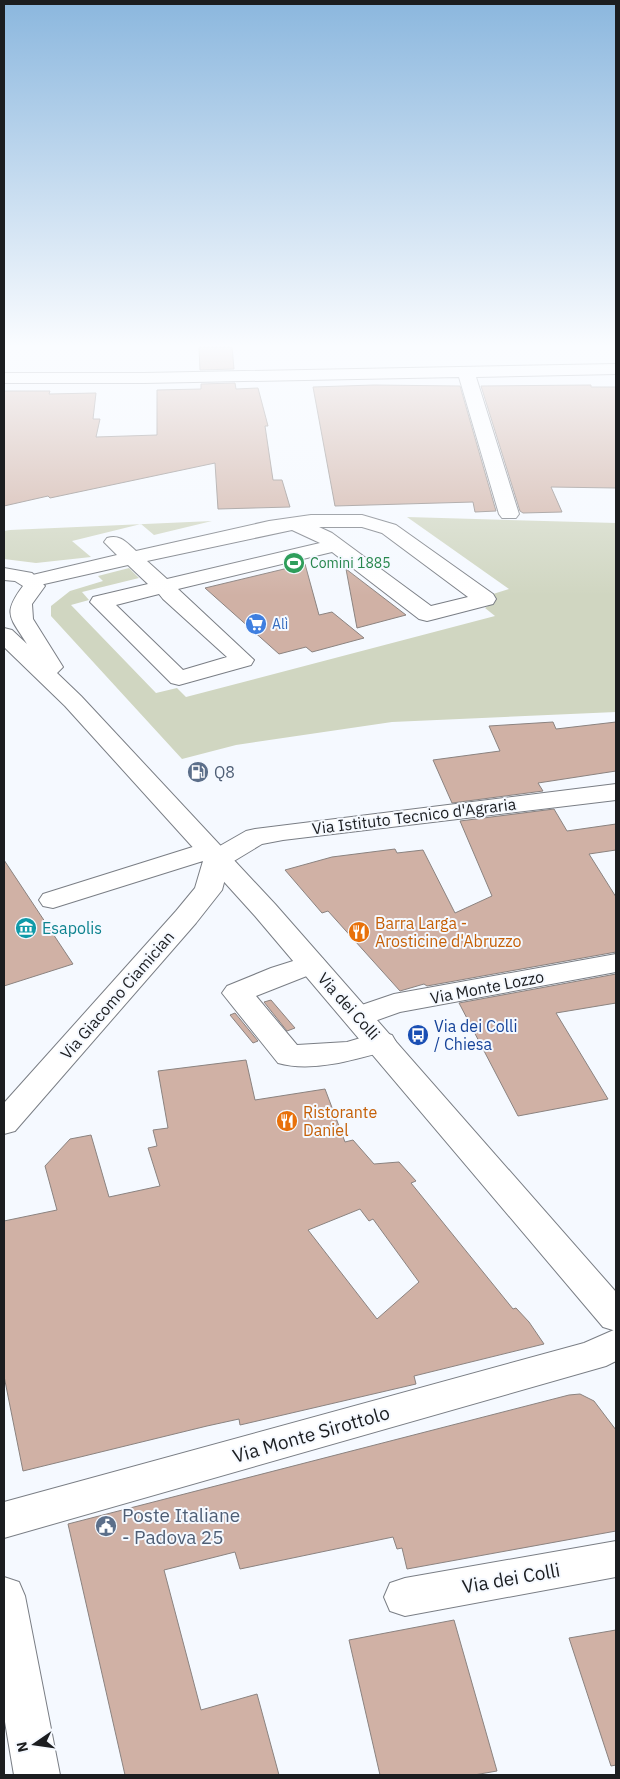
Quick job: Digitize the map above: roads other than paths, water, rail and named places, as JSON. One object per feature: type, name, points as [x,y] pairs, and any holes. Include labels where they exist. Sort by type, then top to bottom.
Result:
[{"type":"street","points":[[484,430],[510,514]]},
{"type":"street","points":[[4,602],[29,588],[131,558],[225,536],[293,523],[362,521],[389,529],[485,599],[427,614],[330,541],[293,523]]},
{"type":"street","points":[[114,542],[131,558],[163,587],[237,654],[244,660],[179,678],[101,602],[163,587],[330,541],[378,525]]},
{"type":"street","points":[[4,574],[20,575],[29,588]]},
{"type":"street","name":"Via dei Colli","points":[[29,588],[21,604],[22,619],[73,701]]},
{"type":"street","name":"Via dei Colli","points":[[4,635],[73,701],[382,1042],[616,1317]]},
{"type":"street","name":"Via Istituto Tecnico d'Agraria","points":[[53,900],[213,856],[255,837],[264,835],[616,792]]},
{"type":"street","name":"Via Giacomo Ciamician","points":[[4,1123],[208,890],[213,856]]},
{"type":"street","name":"Via Monte Lozzo","points":[[358,1017],[394,1004],[616,963]]},
{"type":"street","points":[[312,964],[281,974],[237,993],[289,1056],[348,1052],[382,1042]]},
{"type":"street","name":"Via Monte Sirottolo","points":[[4,1520],[593,1355],[616,1344]]},
{"type":"street","name":"Via dei Colli","points":[[405,1597],[616,1559]]},
{"type":"street","points":[[4,1596],[37,1775]]},
{"type":"place","name":"Comini 1885","points":[[294,563]]},
{"type":"place","name":"Alì","points":[[256,624]]},
{"type":"place","name":"Q8","points":[[198,772]]},
{"type":"place","name":"Esapolis","points":[[26,928]]},
{"type":"place","name":"Barra Larga - Arosticine d'Abruzzo","points":[[359,932]]},
{"type":"place","name":"Via dei Colli / Chiesa","points":[[418,1035]]},
{"type":"place","name":"Ristorante Daniel","points":[[287,1121]]},
{"type":"place","name":"Poste Italiane - Padova 25","points":[[106,1526]]}]
